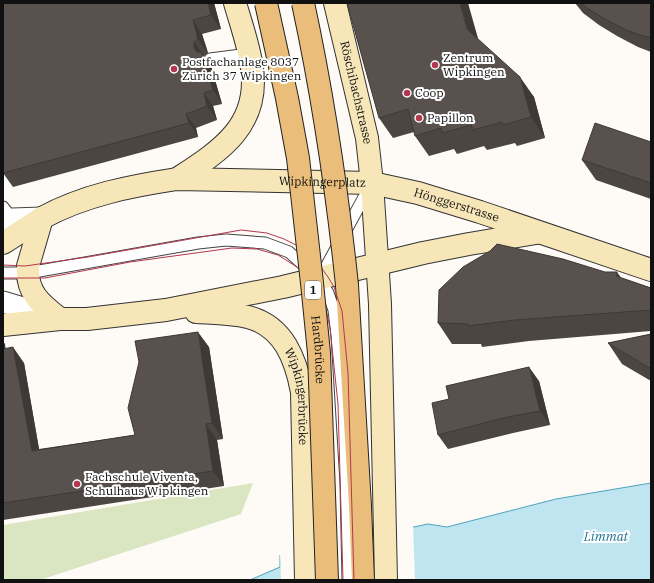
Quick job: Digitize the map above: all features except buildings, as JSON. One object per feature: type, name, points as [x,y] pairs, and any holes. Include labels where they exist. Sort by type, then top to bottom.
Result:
[{"type":"main road","name":"Hardbrücke","points":[[266,3],[288,98],[298,158],[312,283],[319,353],[327,580]]},
{"type":"main road","points":[[303,3],[324,112],[346,270],[360,498],[362,580]]},
{"type":"street","points":[[177,179],[207,160],[230,138],[242,125],[251,104],[253,82],[252,67],[235,3]]},
{"type":"street","name":"Röschibachstrasse","points":[[335,3],[367,138],[372,183]]},
{"type":"street","name":"Wipkingerplatz","points":[[3,243],[42,218],[69,206],[114,190],[177,179],[372,183],[378,264]]},
{"type":"street","name":"Hönggerstrasse","points":[[372,183],[418,193],[480,212],[651,270]]},
{"type":"street","name":"Wipkingerplatz","points":[[6,217],[42,218]]},
{"type":"street","points":[[42,218],[32,248],[28,273],[30,285],[33,293],[42,304],[60,319]]},
{"type":"street","name":"Hönggerstrasse","points":[[378,264],[470,244],[539,233]]},
{"type":"street","points":[[3,325],[60,319],[87,319],[166,310],[283,287],[378,264],[386,580]]},
{"type":"street","points":[[3,302],[60,319]]},
{"type":"street","name":"Wipkingerbrücke","points":[[166,310],[249,317],[269,326],[276,332],[291,354],[298,370],[302,392],[303,496],[306,580]]},
{"type":"lane","points":[[210,59],[249,54]]},
{"type":"lane","points":[[319,278],[372,183]]},
{"type":"lane","points":[[3,273],[28,273],[198,243],[226,240],[265,243],[290,252],[319,278],[328,293],[334,310],[346,483],[348,580]]},
{"type":"green space","points":[[253,483],[241,514],[40,580],[3,580],[3,525]]},
{"type":"water","name":"Limmat","points":[[651,483],[651,580],[250,580],[280,567],[280,555],[428,524],[447,527],[556,499]]},
{"type":"pier","points":[[413,525],[415,580],[281,580],[280,553]]},
{"type":"tram line","points":[[3,265],[25,266],[88,257],[241,230],[267,233],[300,247],[320,266],[328,277],[334,287],[342,311],[348,373],[354,580]]},
{"type":"tram line","points":[[3,278],[45,278],[130,262],[232,248],[257,249],[278,255],[297,267],[311,280],[318,292],[326,309],[330,328],[338,404],[343,580]]},
{"type":"place","name":"Zentrum Wipkingen","points":[[435,65]]},
{"type":"place","name":"Postfachanlage 8037 Zürich 37 Wipkingen","points":[[174,69]]},
{"type":"place","name":"Coop","points":[[407,93]]},
{"type":"place","name":"Papillon","points":[[419,118]]},
{"type":"place","name":"Fachschule Viventa, Schulhaus Wipkingen","points":[[77,484]]}]
